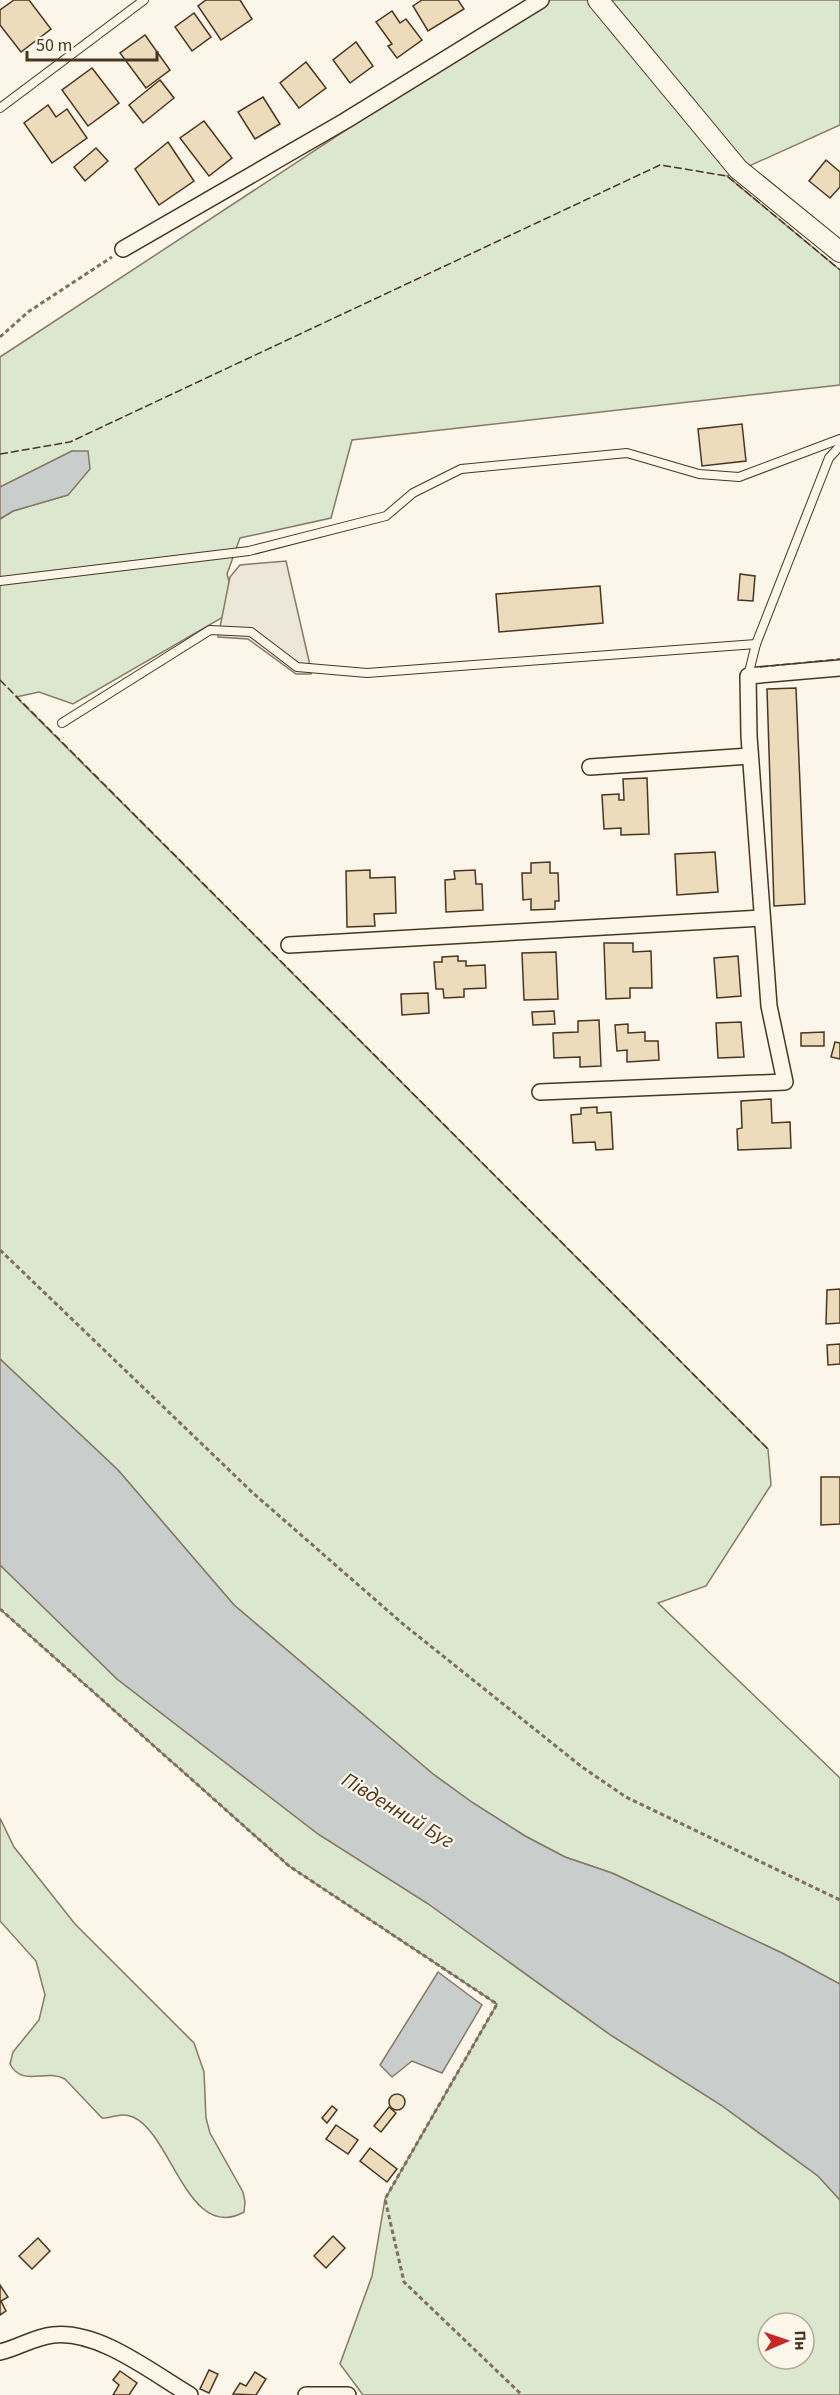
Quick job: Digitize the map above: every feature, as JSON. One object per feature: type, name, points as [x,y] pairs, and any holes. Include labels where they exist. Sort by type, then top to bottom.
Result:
[{"type":"street","points":[[123,249],[345,121],[541,0]]},
{"type":"street","points":[[598,0],[738,169],[840,252]]},
{"type":"street","points":[[540,1092],[785,1082],[769,1006],[750,756],[748,676],[840,668]]},
{"type":"street","points":[[590,767],[750,756]]},
{"type":"street","points":[[289,945],[762,918]]},
{"type":"street","points":[[0,2352],[39,2337],[70,2334],[86,2337],[190,2395]]},
{"type":"street","points":[[306,2395],[332,2393],[348,2395]]},
{"type":"lane","points":[[0,108],[144,0]]},
{"type":"lane","points":[[0,581],[249,551],[386,516],[413,493],[461,469],[627,453],[699,474],[739,477],[840,439]]},
{"type":"lane","points":[[748,676],[756,644],[829,458],[840,446]]},
{"type":"lane","points":[[62,723],[210,630],[251,633],[297,667],[367,673],[756,644]]},
{"type":"path","points":[[0,338],[28,312],[123,249]]},
{"type":"path","points":[[0,1250],[253,1493],[403,1624],[582,1767],[626,1797],[840,1900]]},
{"type":"path","points":[[0,1609],[290,1866],[497,2004],[384,2199],[404,2282],[522,2395]]},
{"type":"green space","points":[[544,0],[840,0],[840,125],[727,176],[840,270],[840,385],[352,440],[331,518],[240,538],[227,574],[237,609],[73,704],[39,692],[16,697],[768,1449],[771,1485],[706,1586],[658,1603],[840,1778],[840,1984],[782,1953],[612,1873],[565,1857],[525,1836],[433,1774],[234,1605],[118,1470],[0,1359],[0,519],[13,511],[68,495],[72,451],[0,487],[0,357]]},
{"type":"green space","points":[[0,1565],[117,1679],[318,1834],[427,1903],[612,2036],[721,2105],[818,2176],[840,2200],[840,2395],[363,2395],[340,2364],[372,2276],[385,2199],[497,2004],[289,1866],[0,1609]]},
{"type":"green space","points":[[0,1818],[14,1847],[75,1924],[194,2043],[204,2072],[206,2118],[210,2133],[243,2192],[244,2212],[225,2218],[209,2213],[182,2183],[147,2127],[133,2117],[121,2115],[102,2118],[65,2079],[50,2075],[21,2075],[10,2064],[13,2052],[39,2020],[45,1995],[36,1961],[0,1921]]},
{"type":"shaded area","points":[[286,561],[311,674],[296,674],[248,639],[218,637],[230,577],[240,565]]},
{"type":"water","points":[[72,451],[88,451],[90,469],[68,495],[13,511],[0,519],[0,487]]},
{"type":"water","name":"Південний Буг","points":[[0,1359],[118,1470],[234,1605],[433,1774],[525,1836],[565,1857],[612,1873],[782,1953],[840,1984],[840,2200],[818,2176],[721,2105],[612,2036],[427,1903],[318,1834],[117,1679],[0,1565]]},
{"type":"water","points":[[438,1972],[482,2005],[442,2073],[412,2061],[392,2077],[380,2065]]},
{"type":"building","points":[[14,0],[29,0],[51,29],[21,52],[0,25],[0,10]]},
{"type":"building","points":[[206,0],[240,0],[252,19],[221,40],[198,6]]},
{"type":"building","points":[[422,0],[458,0],[464,9],[428,31],[413,6]]},
{"type":"building","points":[[392,11],[400,23],[406,19],[422,40],[397,58],[388,46],[392,44],[376,22]]},
{"type":"building","points":[[194,13],[211,37],[192,51],[175,27]]},
{"type":"building","points":[[145,35],[170,70],[146,88],[120,53]]},
{"type":"building","points":[[356,42],[373,66],[350,83],[333,60]]},
{"type":"building","points":[[306,62],[326,88],[299,108],[280,83]]},
{"type":"building","points":[[92,68],[119,103],[88,126],[62,90]]},
{"type":"building","points":[[160,80],[174,98],[143,123],[129,105]]},
{"type":"building","points":[[263,97],[280,124],[255,139],[238,112]]},
{"type":"building","points":[[48,105],[56,117],[67,109],[87,138],[52,163],[24,123]]},
{"type":"building","points":[[204,121],[232,158],[209,176],[180,138]]},
{"type":"building","points":[[168,142],[194,181],[159,205],[135,169]]},
{"type":"building","points":[[96,148],[108,161],[85,181],[74,167]]},
{"type":"building","points":[[826,160],[840,172],[840,187],[830,198],[809,181]]},
{"type":"building","points":[[742,424],[746,461],[702,466],[698,429]]},
{"type":"building","points":[[740,574],[755,576],[753,601],[738,600]]},
{"type":"building","points":[[600,586],[603,623],[499,632],[496,594]]},
{"type":"building","points":[[796,688],[805,904],[774,906],[767,689]]},
{"type":"building","points":[[647,778],[649,834],[621,835],[621,828],[604,829],[602,795],[619,794],[619,800],[624,800],[623,779]]},
{"type":"building","points":[[715,852],[718,892],[677,895],[675,854]]},
{"type":"building","points":[[550,862],[550,873],[558,873],[559,901],[555,901],[555,909],[531,910],[531,899],[523,900],[522,873],[531,873],[531,863]]},
{"type":"building","points":[[370,870],[370,878],[395,877],[396,913],[374,914],[375,926],[347,927],[346,871]]},
{"type":"building","points":[[475,870],[476,884],[482,884],[483,910],[446,912],[445,880],[455,879],[454,871]]},
{"type":"building","points":[[604,943],[633,943],[633,952],[651,951],[652,988],[630,988],[630,998],[606,999]]},
{"type":"building","points":[[556,952],[558,999],[524,1000],[522,953]]},
{"type":"building","points":[[458,956],[458,961],[466,961],[466,966],[485,965],[486,988],[464,989],[464,997],[444,998],[443,989],[436,989],[434,962],[442,962],[442,957]]},
{"type":"building","points":[[738,956],[741,996],[717,998],[714,958]]},
{"type":"building","points":[[428,993],[429,1013],[402,1015],[401,994]]},
{"type":"building","points":[[554,1011],[555,1024],[533,1025],[532,1012]]},
{"type":"building","points":[[599,1020],[601,1066],[580,1067],[580,1057],[554,1058],[553,1033],[578,1032],[578,1021]]},
{"type":"building","points":[[741,1022],[744,1057],[718,1058],[716,1023]]},
{"type":"building","points":[[628,1024],[628,1033],[645,1032],[645,1041],[658,1041],[659,1060],[627,1062],[627,1050],[617,1051],[615,1025]]},
{"type":"building","points":[[824,1032],[824,1046],[801,1046],[801,1033]]},
{"type":"building","points":[[835,1042],[840,1043],[840,1059],[831,1057]]},
{"type":"building","points":[[771,1099],[772,1123],[790,1122],[791,1148],[738,1150],[737,1129],[742,1128],[741,1101]]},
{"type":"building","points":[[597,1107],[597,1113],[611,1112],[613,1149],[596,1150],[595,1142],[573,1143],[571,1115],[581,1114],[581,1108]]},
{"type":"building","points":[[840,1289],[840,1323],[826,1324],[827,1290]]},
{"type":"building","points":[[840,1344],[840,1364],[828,1365],[827,1345]]},
{"type":"building","points":[[821,1477],[840,1477],[840,1524],[821,1525]]},
{"type":"building","points":[[397,2094],[405,2102],[397,2110],[389,2102]]},
{"type":"building","points":[[332,2106],[337,2110],[327,2123],[322,2118]]},
{"type":"building","points":[[389,2107],[396,2113],[381,2132],[374,2126]]},
{"type":"building","points":[[336,2125],[358,2140],[348,2154],[326,2139]]},
{"type":"building","points":[[370,2148],[397,2169],[387,2182],[360,2161]]},
{"type":"building","points":[[333,2236],[345,2248],[326,2268],[314,2256]]},
{"type":"building","points":[[38,2238],[50,2251],[32,2269],[19,2256]]},
{"type":"building","points":[[0,2285],[8,2297],[1,2301],[6,2311],[0,2315]]},
{"type":"building","points":[[209,2370],[218,2374],[209,2393],[200,2389]]},
{"type":"building","points":[[120,2371],[137,2383],[129,2395],[113,2395],[119,2385],[113,2380]]},
{"type":"building","points":[[255,2372],[266,2379],[256,2395],[233,2394],[240,2383],[246,2386]]},
{"type":"fence","points":[[0,454],[70,442],[660,165],[727,176],[840,270]]},
{"type":"fence","points":[[760,667],[840,659]]},
{"type":"fence","points":[[0,680],[768,1449]]}]
